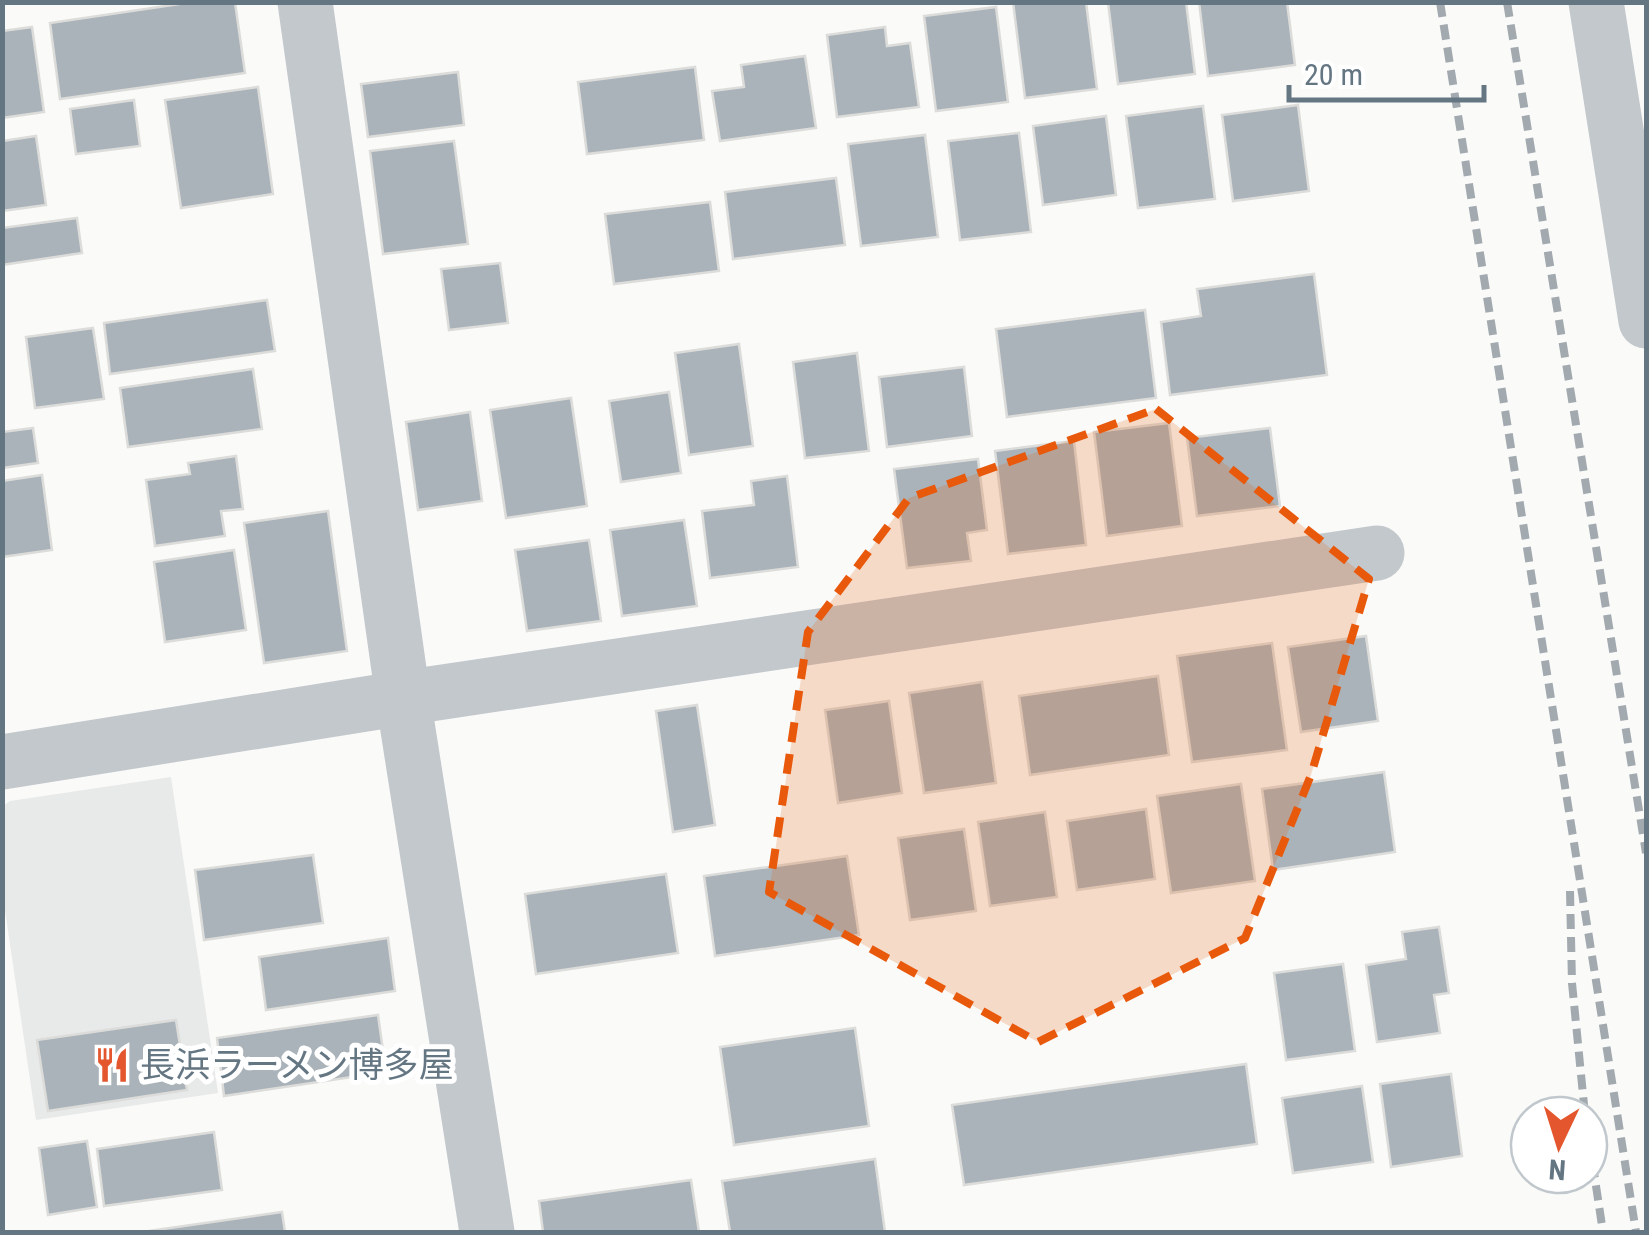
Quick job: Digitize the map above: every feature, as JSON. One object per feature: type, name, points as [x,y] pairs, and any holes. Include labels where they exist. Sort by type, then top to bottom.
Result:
[{"type":"street","points":[[305,2],[404,698],[487,1232]]},
{"type":"street","points":[[1596,2],[1644,290]]},
{"type":"street","points":[[2,762],[1377,553]]},
{"type":"highlighted area","points":[[1156,409],[1369,579],[1311,775],[1245,938],[1038,1042],[769,892],[808,632],[909,498]]},
{"type":"shaded area","points":[[171,777],[218,1093],[36,1120],[3,897],[2,807],[10,801]]},
{"type":"building","points":[[193,2],[235,2],[245,73],[60,99],[50,23]]},
{"type":"building","points":[[1013,2],[1086,2],[1097,89],[1025,98]]},
{"type":"building","points":[[1108,2],[1186,2],[1195,74],[1118,84]]},
{"type":"building","points":[[1199,2],[1287,2],[1295,65],[1208,76]]},
{"type":"building","points":[[996,7],[1008,102],[936,111],[924,16]]},
{"type":"building","points":[[32,27],[44,112],[2,118],[2,31]]},
{"type":"building","points":[[885,27],[887,46],[910,43],[919,107],[837,117],[827,35]]},
{"type":"building","points":[[805,56],[816,128],[720,141],[712,91],[744,87],[741,65]]},
{"type":"building","points":[[695,67],[704,140],[587,154],[578,82]]},
{"type":"building","points":[[458,72],[464,125],[368,137],[361,84]]},
{"type":"building","points":[[258,87],[273,194],[181,208],[165,100]]},
{"type":"building","points":[[134,100],[140,146],[76,154],[70,109]]},
{"type":"building","points":[[1298,105],[1309,191],[1233,201],[1222,115]]},
{"type":"building","points":[[1203,106],[1215,199],[1138,208],[1126,116]]},
{"type":"building","points":[[1106,116],[1116,195],[1043,205],[1033,126]]},
{"type":"building","points":[[1019,133],[1031,232],[960,240],[948,141]]},
{"type":"building","points":[[925,135],[938,237],[861,246],[848,144]]},
{"type":"building","points":[[36,136],[46,205],[2,211],[2,141]]},
{"type":"building","points":[[454,141],[468,244],[383,254],[370,151]]},
{"type":"building","points":[[836,178],[845,245],[733,259],[725,192]]},
{"type":"building","points":[[710,202],[719,271],[614,284],[605,214]]},
{"type":"building","points":[[77,218],[82,253],[2,265],[2,228]]},
{"type":"building","points":[[500,263],[508,323],[449,330],[441,269]]},
{"type":"building","points":[[1314,274],[1327,375],[1170,395],[1161,322],[1201,316],[1197,289]]},
{"type":"building","points":[[267,300],[275,351],[110,374],[104,323]]},
{"type":"building","points":[[1145,310],[1156,398],[1007,417],[996,329]]},
{"type":"building","points":[[93,328],[104,399],[35,408],[26,337]]},
{"type":"building","points":[[739,344],[753,446],[689,455],[675,353]]},
{"type":"building","points":[[857,353],[869,451],[805,458],[793,362]]},
{"type":"building","points":[[964,367],[972,436],[887,447],[879,377]]},
{"type":"building","points":[[253,369],[262,429],[128,447],[120,388]]},
{"type":"building","points":[[669,392],[681,473],[621,482],[609,401]]},
{"type":"building","points":[[571,398],[587,506],[506,518],[490,410]]},
{"type":"building","points":[[470,412],[482,501],[418,510],[406,422]]},
{"type":"building","points":[[1169,423],[1182,526],[1107,536],[1094,432]]},
{"type":"building","points":[[33,428],[38,463],[2,468],[2,432]]},
{"type":"building","points":[[1270,428],[1280,506],[1197,516],[1187,438]]},
{"type":"building","points":[[1074,441],[1086,545],[1008,554],[995,451]]},
{"type":"building","points":[[236,456],[243,509],[221,511],[225,536],[155,546],[146,480],[190,474],[188,463]]},
{"type":"building","points":[[978,459],[987,530],[967,533],[971,561],[907,568],[894,469]]},
{"type":"building","points":[[42,475],[52,550],[2,557],[2,481]]},
{"type":"building","points":[[787,476],[798,567],[710,578],[702,511],[754,505],[751,481]]},
{"type":"building","points":[[328,511],[347,651],[264,663],[244,523]]},
{"type":"building","points":[[684,520],[697,606],[622,616],[610,530]]},
{"type":"building","points":[[589,540],[601,621],[527,631],[515,550]]},
{"type":"building","points":[[234,550],[246,630],[165,642],[154,562]]},
{"type":"building","points":[[1366,636],[1378,721],[1301,732],[1288,647]]},
{"type":"building","points":[[1272,643],[1287,750],[1192,762],[1177,656]]},
{"type":"building","points":[[1158,676],[1169,755],[1030,775],[1019,696]]},
{"type":"building","points":[[982,682],[996,783],[924,793],[909,693]]},
{"type":"building","points":[[889,701],[902,793],[838,803],[825,710]]},
{"type":"building","points":[[697,705],[715,825],[673,832],[656,711]]},
{"type":"building","points":[[1384,772],[1395,852],[1273,870],[1262,789]]},
{"type":"building","points":[[1241,784],[1255,881],[1171,893],[1157,796]]},
{"type":"building","points":[[1146,809],[1155,879],[1077,890],[1067,821]]},
{"type":"building","points":[[1045,812],[1057,897],[990,906],[978,822]]},
{"type":"building","points":[[964,829],[976,911],[910,920],[898,838]]},
{"type":"building","points":[[313,855],[323,923],[204,940],[195,870]]},
{"type":"building","points":[[847,856],[859,935],[715,956],[704,876]]},
{"type":"building","points":[[666,874],[678,953],[536,974],[525,894]]},
{"type":"building","points":[[1439,927],[1449,993],[1434,995],[1440,1033],[1377,1042],[1366,965],[1406,959],[1402,932]]},
{"type":"building","points":[[388,938],[395,991],[266,1010],[259,957]]},
{"type":"building","points":[[1343,964],[1355,1051],[1286,1060],[1274,973]]},
{"type":"building","points":[[378,1015],[386,1072],[224,1096],[217,1038]]},
{"type":"building","name":"長浜ラーメン博多屋","points":[[176,1020],[187,1090],[48,1111],[37,1040]]},
{"type":"building","points":[[855,1028],[869,1126],[734,1145],[720,1047]]},
{"type":"building","points":[[1246,1064],[1257,1144],[964,1185],[952,1105]]},
{"type":"building","points":[[1451,1074],[1462,1156],[1391,1167],[1380,1084]]},
{"type":"building","points":[[1362,1086],[1373,1162],[1293,1173],[1282,1098]]},
{"type":"building","points":[[214,1132],[222,1190],[104,1206],[97,1149]]},
{"type":"building","points":[[87,1141],[97,1207],[48,1215],[39,1148]]},
{"type":"building","points":[[875,1159],[885,1232],[730,1232],[722,1181]]},
{"type":"building","points":[[691,1180],[699,1232],[543,1232],[539,1201]]},
{"type":"building","points":[[282,1212],[285,1232],[142,1232]]},
{"type":"railway","points":[[1440,2],[1636,1232]]},
{"type":"railway","points":[[1507,2],[1646,853]]},
{"type":"railway","points":[[1570,891],[1572,983],[1583,1095]]},
{"type":"railway","points":[[1597,1195],[1603,1232]]},
{"type":"place","name":"長浜ラーメン博多屋","points":[[112,1065]]}]
